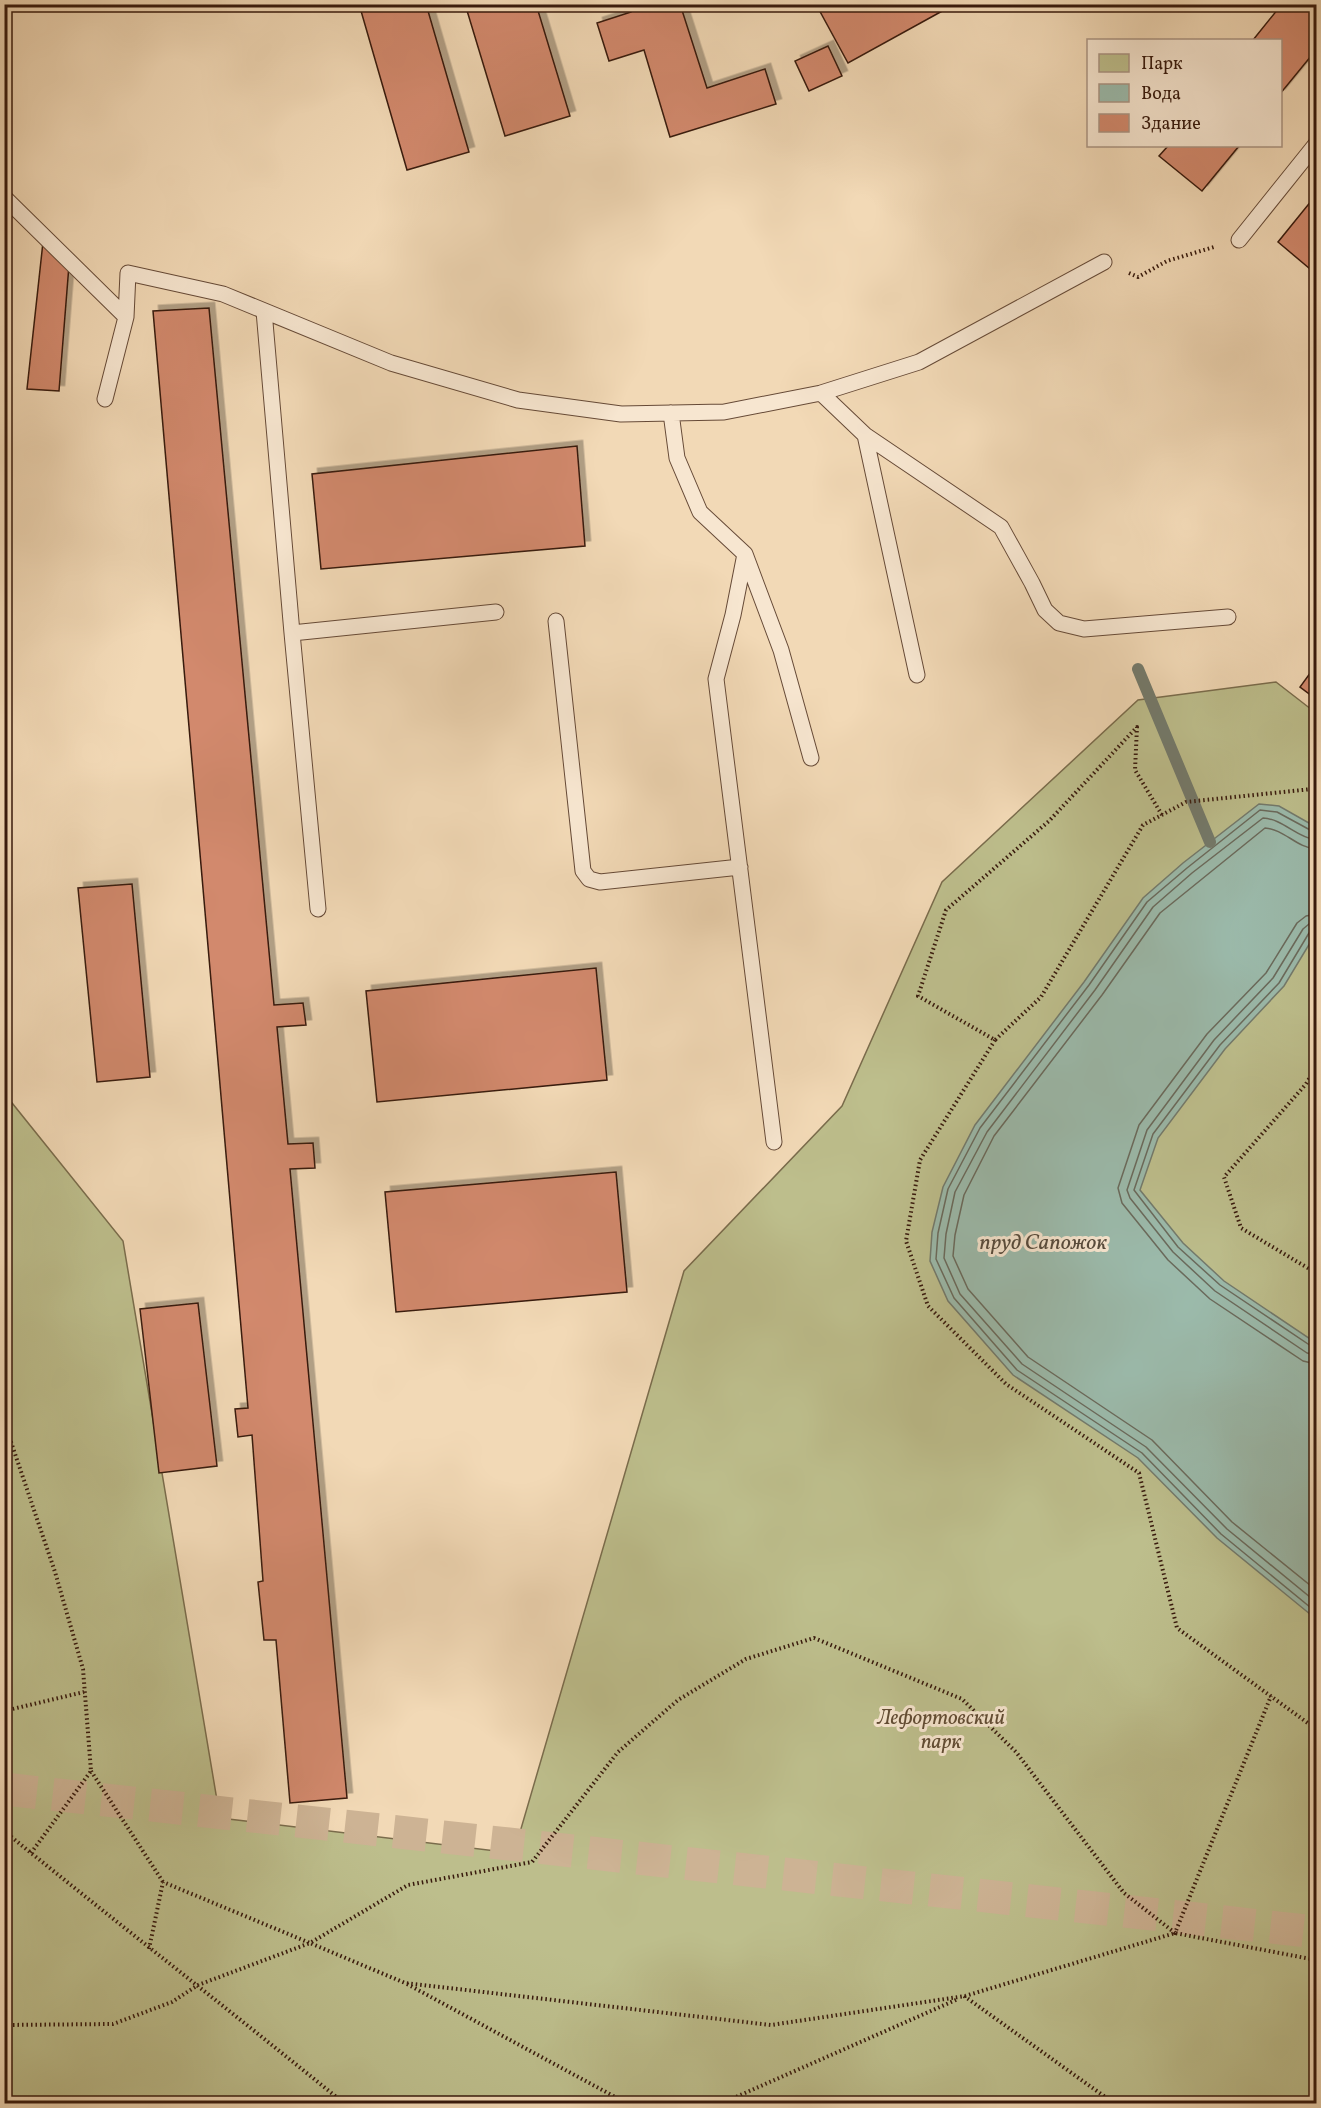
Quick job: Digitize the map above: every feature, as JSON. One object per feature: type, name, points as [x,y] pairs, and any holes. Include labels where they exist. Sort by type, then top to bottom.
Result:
[{"type":"lane","points":[[1239,240],[1317,144]]},
{"type":"lane","points":[[4,197],[126,316]]},
{"type":"lane","points":[[105,399],[126,316],[128,273],[223,294],[391,363],[518,400],[621,414],[724,412],[821,393],[919,362],[1104,262]]},
{"type":"lane","points":[[264,311],[318,909]]},
{"type":"lane","points":[[821,393],[865,435],[1001,527],[1044,610],[1059,623],[1084,629],[1228,617]]},
{"type":"lane","points":[[671,413],[677,458],[700,512],[745,554],[781,650],[811,758]]},
{"type":"lane","points":[[865,435],[917,675]]},
{"type":"lane","points":[[745,554],[733,615],[716,679],[774,1142]]},
{"type":"lane","points":[[292,633],[496,612]]},
{"type":"lane","points":[[556,621],[583,871],[589,879],[600,882],[740,867]]},
{"type":"path","points":[[1104,262],[1138,277],[1167,261],[1239,240]]},
{"type":"path","points":[[995,1040],[918,996],[946,910],[1049,821],[1137,727],[1135,770],[1162,815]]},
{"type":"path","points":[[1317,792],[1312,789],[1186,802],[1143,825],[1041,997],[995,1040],[920,1160],[906,1240],[928,1306],[1006,1384],[1139,1473],[1177,1628],[1317,1730]]},
{"type":"path","points":[[1317,1067],[1306,1084],[1224,1177],[1241,1228],[1317,1273]]},
{"type":"path","points":[[4,1430],[11,1442],[55,1572],[82,1669],[91,1771],[163,1882],[405,1983],[628,2103]]},
{"type":"path","points":[[4,2025],[113,2024],[172,2002],[198,1985],[310,1943],[408,1885],[532,1862],[618,1752],[678,1700],[746,1659],[814,1638],[962,1699],[1016,1752],[1124,1893],[1175,1933],[1317,1960]]},
{"type":"path","points":[[4,1711],[84,1692]]},
{"type":"path","points":[[1175,1933],[1271,1696]]},
{"type":"path","points":[[31,1853],[91,1771]]},
{"type":"path","points":[[4,1831],[149,1949],[198,1985],[345,2103]]},
{"type":"path","points":[[149,1949],[163,1882]]},
{"type":"path","points":[[720,2103],[965,1996],[1175,1933]]},
{"type":"path","points":[[405,1983],[771,2025],[965,1996],[1115,2103]]},
{"type":"green space","name":"Лефортовский парк","points":[[1276,682],[1316,713],[1316,2103],[5,2103],[4,1093],[123,1241],[220,1818],[496,1851],[518,1839],[684,1271],[842,1106],[942,882],[1138,700]]},
{"type":"water","name":"пруд Сапожок","points":[[1259,804],[1279,806],[1316,827],[1316,933],[1284,986],[1225,1049],[1158,1138],[1140,1190],[1183,1243],[1224,1281],[1316,1343],[1316,1619],[1217,1538],[1138,1458],[1013,1375],[948,1301],[930,1261],[932,1232],[943,1187],[975,1125],[1084,982],[1143,898],[1183,863]]},
{"type":"building","points":[[359,4],[426,4],[469,152],[407,170]]},
{"type":"building","points":[[465,4],[536,4],[570,116],[505,136]]},
{"type":"building","points":[[629,4],[680,4],[707,88],[765,69],[776,104],[670,137],[644,50],[609,61],[597,23],[631,12]]},
{"type":"building","points":[[820,4],[955,4],[848,63],[817,6]]},
{"type":"building","points":[[1282,4],[1316,4],[1316,50],[1282,92],[1282,39],[1254,39]]},
{"type":"building","points":[[828,46],[842,76],[809,91],[795,61]]},
{"type":"building","points":[[1167,147],[1238,147],[1202,191],[1159,156]]},
{"type":"building","points":[[1316,195],[1316,274],[1278,242]]},
{"type":"building","points":[[43,242],[69,265],[59,391],[27,389]]},
{"type":"building","points":[[209,308],[274,1005],[303,1003],[306,1025],[277,1027],[288,1144],[313,1143],[315,1168],[290,1169],[347,1798],[290,1803],[276,1640],[264,1640],[258,1582],[263,1581],[252,1435],[238,1437],[235,1409],[248,1408],[153,311]]},
{"type":"building","points":[[577,446],[585,546],[321,569],[312,474]]},
{"type":"building","points":[[1316,665],[1316,699],[1300,687]]},
{"type":"building","points":[[132,884],[150,1077],[97,1082],[78,888]]},
{"type":"building","points":[[596,968],[607,1080],[377,1102],[366,991]]},
{"type":"building","points":[[616,1172],[627,1292],[396,1312],[385,1192]]},
{"type":"building","points":[[198,1303],[217,1466],[159,1473],[140,1309]]},
{"type":"waterway","points":[[1138,669],[1210,842]]},
{"type":"tunnel","points":[[4,1789],[1316,1932]]}]
